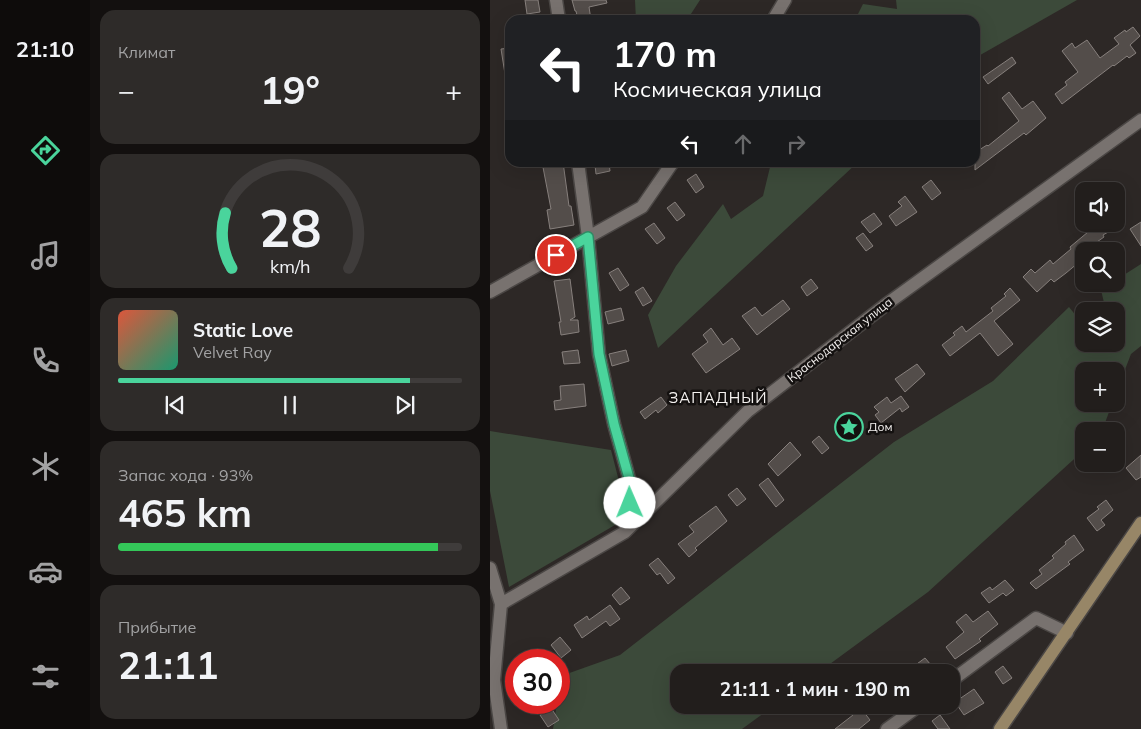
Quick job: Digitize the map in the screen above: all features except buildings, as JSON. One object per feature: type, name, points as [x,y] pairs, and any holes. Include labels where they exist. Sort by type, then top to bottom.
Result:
[{"type":"main road","points":[[1000,729],[1141,523]]},
{"type":"street","points":[[556,0],[558,15]]},
{"type":"street","points":[[776,15],[786,0]]},
{"type":"street","name":"Краснодарская улица","points":[[501,604],[625,532],[748,411],[888,303],[1141,120]]},
{"type":"street","points":[[579,167],[588,237],[599,354],[614,424],[632,489],[625,532]]},
{"type":"street","points":[[490,292],[642,207],[670,167]]},
{"type":"street","points":[[490,568],[501,604],[494,680],[501,729]]},
{"type":"street","points":[[960,675],[1036,618],[1067,633]]},
{"type":"street","points":[[887,729],[908,714]]},
{"type":"green space","points":[[635,0],[700,0],[690,15],[636,15]]},
{"type":"green space","points":[[896,0],[1077,0],[980,55],[980,15],[858,15],[863,4],[897,9]]},
{"type":"green space","points":[[770,167],[853,167],[658,348],[648,315],[676,266],[723,204],[731,219],[763,196]]},
{"type":"green space","points":[[1141,264],[1141,346],[1131,354],[1125,370],[1125,362],[1075,362],[1075,412],[1109,412],[1105,422],[1075,422],[1075,458],[928,592],[830,664],[670,664],[670,714],[763,714],[742,729],[553,729],[555,714],[570,714],[570,673],[620,655],[894,442],[993,381],[1069,307],[1075,314],[1075,352],[1125,352],[1125,302],[1104,302],[1101,292],[1125,292],[1125,274]]},
{"type":"green space","points":[[490,431],[611,450],[621,489],[615,525],[509,587],[490,491]]},
{"type":"place","name":"Дом","points":[[849,427]]},
{"type":"district","name":"ЗАПАДНЫЙ","points":[[718,398]]},
{"type":"route","points":[[556,255],[588,237],[599,354],[614,424],[632,489],[630,503]]}]
